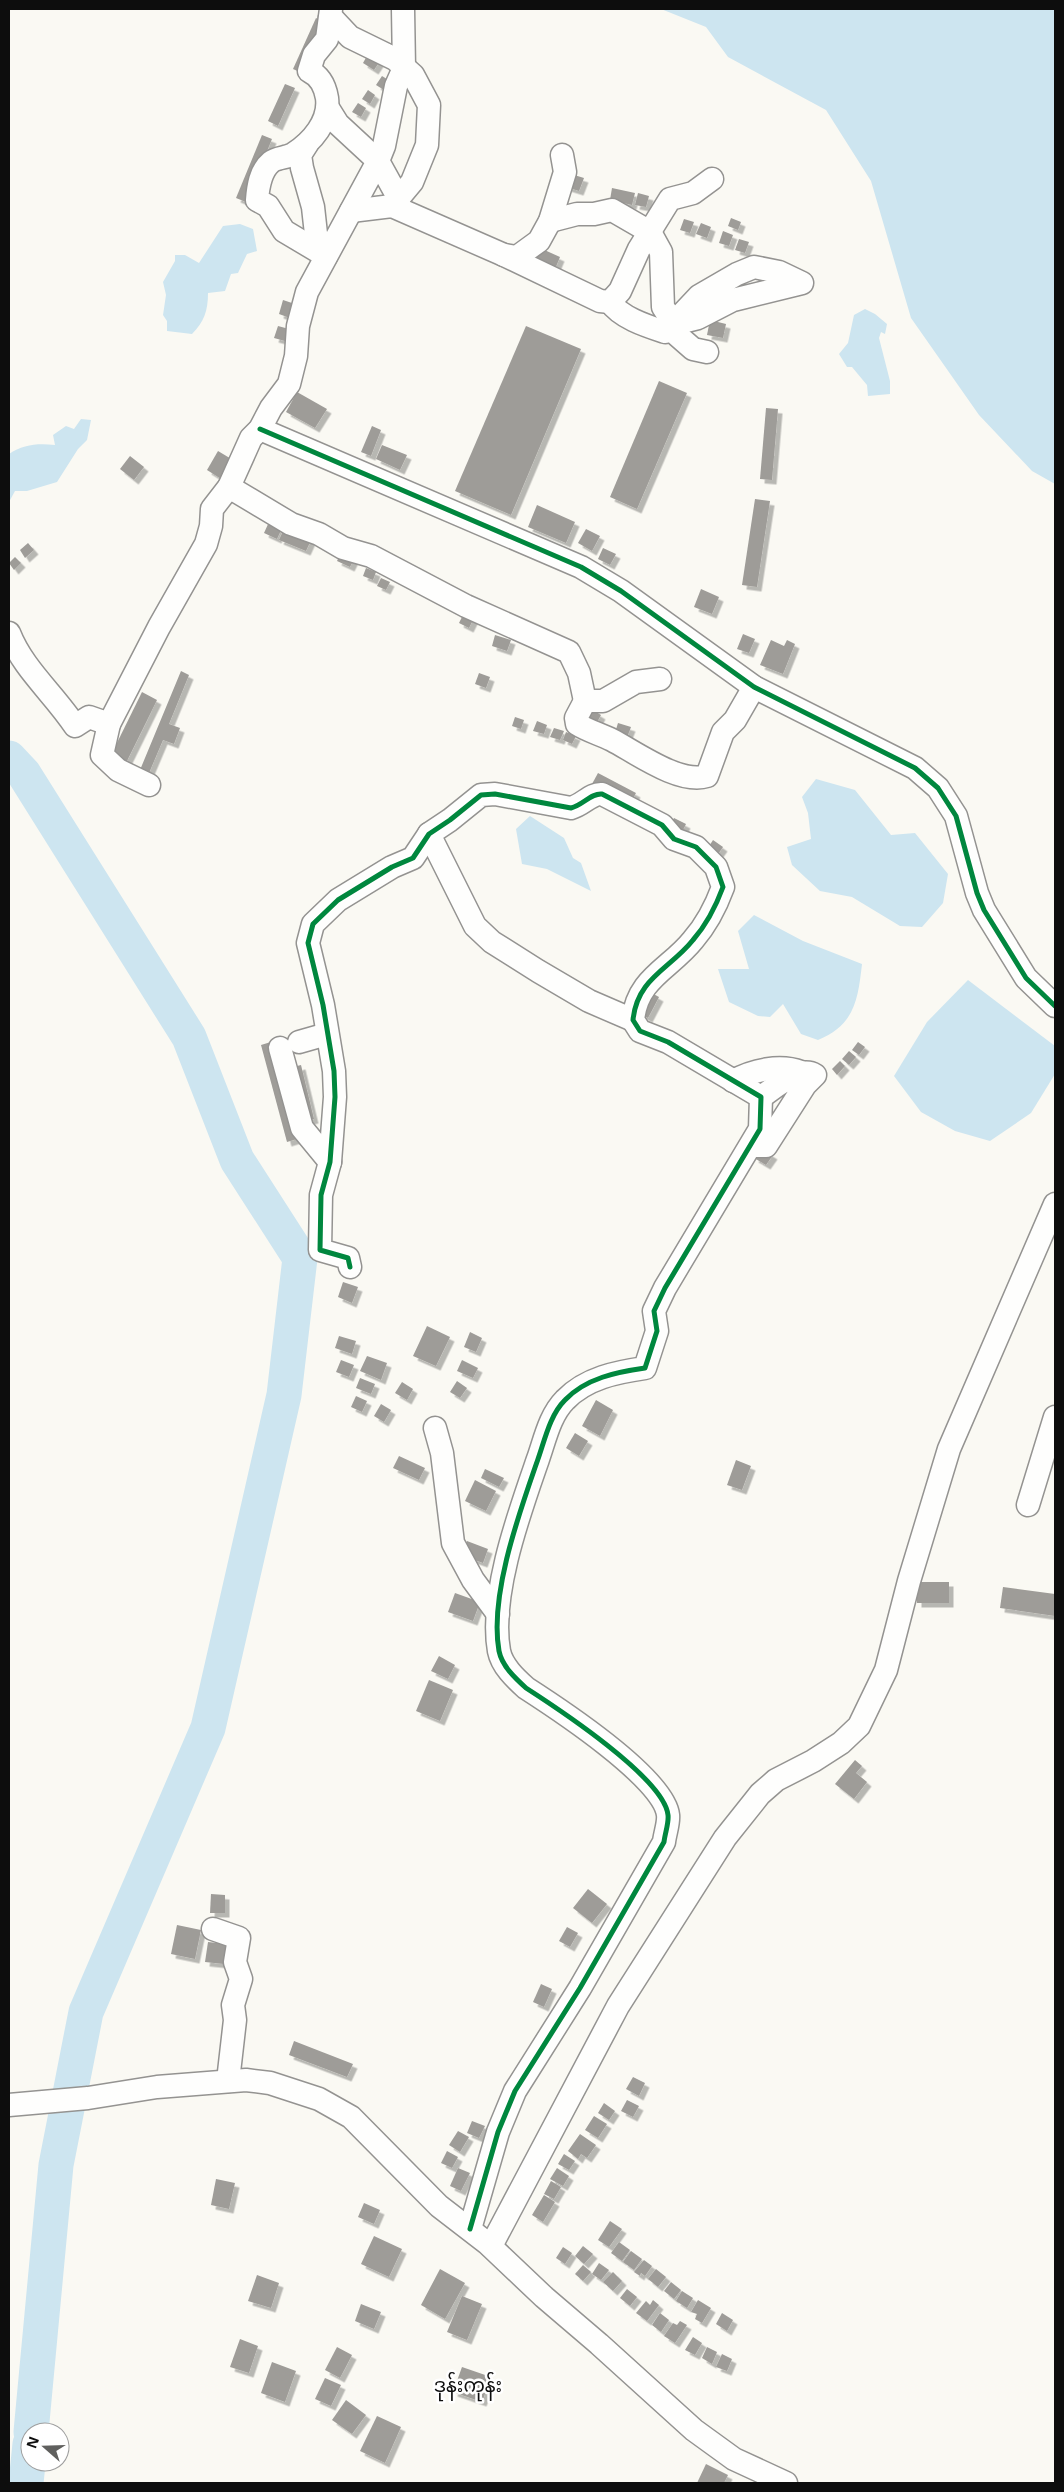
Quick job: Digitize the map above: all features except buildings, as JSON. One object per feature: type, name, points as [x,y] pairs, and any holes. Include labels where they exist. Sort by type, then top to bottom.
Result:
[{"type":"street","points":[[149,785],[118,770],[102,755],[109,724],[159,627],[206,544],[211,526],[212,509],[229,487],[251,438],[260,429],[271,408],[289,384],[296,356],[298,326],[307,292],[378,161],[384,146],[396,86],[404,68],[403,9]]},
{"type":"street","points":[[330,14],[350,38],[396,59],[413,74],[428,105],[427,145],[412,182],[395,202]]},
{"type":"street","points":[[326,256],[316,234],[313,207],[300,155],[325,119],[328,108],[326,89],[316,74],[308,71],[314,55],[327,39],[330,14]]},
{"type":"street","points":[[328,108],[338,124],[378,161],[395,202]]},
{"type":"street","points":[[307,144],[291,155],[272,161],[264,170],[258,186],[257,200],[268,206],[284,231],[326,256]]},
{"type":"street","points":[[504,255],[517,257],[531,249],[539,241],[550,221],[565,172],[562,155]]},
{"type":"street","points":[[610,302],[620,290],[639,249],[670,199],[693,193],[712,179]]},
{"type":"street","points":[[351,211],[395,202],[600,301],[610,302],[620,311],[664,332],[674,324],[699,296],[737,274],[754,267],[779,272],[802,283],[733,300],[698,318],[674,324]]},
{"type":"street","points":[[550,221],[577,214],[594,214],[612,210],[650,232],[661,252],[663,308],[674,324],[677,335],[694,349],[707,352]]},
{"type":"street","points":[[260,429],[581,566],[621,591],[754,688],[915,768],[938,788],[956,816],[977,893],[984,910],[1026,978],[1055,1006]]},
{"type":"street","points":[[229,487],[291,524],[319,534],[343,548],[371,556],[466,606],[569,652],[579,673],[584,701],[576,718],[577,724],[590,733],[611,740],[651,762],[698,779],[707,776],[723,732],[734,720],[754,688]]},
{"type":"street","points":[[9,633],[22,659],[63,707],[75,726],[89,717],[109,724]]},
{"type":"street","points":[[584,701],[603,701],[636,682],[660,679]]},
{"type":"street","points":[[350,1266],[348,1258],[320,1250],[321,1195],[330,1162],[335,1097],[327,1034],[308,943],[313,924],[338,900],[392,867],[413,858],[429,834],[481,795],[495,794],[571,808],[580,806],[596,794],[602,794],[662,825],[674,839],[696,847],[716,867],[723,887],[716,905],[692,942],[663,967],[639,994],[633,1020]]},
{"type":"street","points":[[442,858],[455,816]]},
{"type":"street","points":[[429,834],[475,926],[492,942],[590,1000],[633,1020],[640,1031],[668,1042],[760,1096]]},
{"type":"street","points":[[327,1034],[290,1045],[302,1128],[330,1162]]},
{"type":"street","points":[[733,1081],[742,1076],[776,1068],[788,1068],[801,1072]]},
{"type":"street","points":[[752,1146],[766,1146],[805,1085],[815,1075],[809,1071],[801,1072],[760,1096]]},
{"type":"street","points":[[470,2229],[498,2132],[515,2091],[580,1988],[664,1842],[668,1814],[659,1792],[618,1754],[526,1688],[512,1675],[499,1653],[498,1614],[510,1546],[525,1492],[553,1418],[565,1400],[584,1386],[610,1373],[645,1368],[657,1331],[654,1311],[665,1288],[752,1146],[760,1129],[760,1096]]},
{"type":"street","points":[[491,2246],[618,2006],[724,1838],[760,1794],[776,1780],[824,1754],[859,1726],[886,1670],[909,1581],[948,1449],[1055,1204]]},
{"type":"street","points":[[1028,1505],[1055,1417]]},
{"type":"street","points":[[435,1428],[442,1453],[453,1543],[473,1580],[498,1614]]},
{"type":"street","points":[[213,1929],[239,1938],[235,1962],[240,1979],[232,2005],[235,2020],[228,2081]]},
{"type":"street","points":[[9,2105],[88,2098],[156,2087],[246,2080],[270,2083],[319,2099],[351,2117],[439,2206],[491,2246],[544,2297],[694,2430],[734,2459],[786,2483]]},
{"type":"water","points":[[661,9],[1055,9],[1055,484],[1032,471],[979,415],[911,318],[871,181],[826,110],[728,57],[706,27]]},
{"type":"water","points":[[240,224],[253,229],[257,251],[247,254],[238,273],[231,274],[225,291],[208,293],[204,316],[200,325],[192,334],[167,331],[167,321],[163,315],[166,295],[163,282],[175,261],[175,255],[185,255],[199,263],[223,226]]},
{"type":"water","points":[[865,309],[875,314],[887,324],[885,334],[881,332],[879,338],[890,381],[890,394],[868,396],[867,385],[852,367],[847,367],[839,354],[848,343],[854,315]]},
{"type":"water","points":[[81,419],[91,420],[87,440],[78,449],[57,482],[27,491],[15,491],[9,502],[9,454],[31,445],[55,445],[53,435],[66,426],[74,429]]},
{"type":"water","points":[[816,779],[855,790],[891,835],[915,833],[948,874],[943,903],[922,927],[900,926],[852,897],[820,891],[792,865],[787,847],[811,839],[808,813],[802,797]]},
{"type":"water","points":[[530,816],[564,838],[573,858],[581,863],[591,891],[547,869],[522,864],[516,829]]},
{"type":"water","points":[[754,915],[803,941],[862,964],[856,999],[847,1019],[840,1027],[818,1040],[801,1034],[783,1004],[770,1017],[758,1016],[729,1002],[718,969],[749,969],[738,931]]},
{"type":"water","points":[[968,980],[1055,1046],[1055,1074],[1031,1113],[990,1141],[955,1131],[921,1112],[894,1076],[927,1022]]},
{"type":"waterway","points":[[9,758],[24,774],[189,1037],[237,1160],[300,1258],[284,1395],[208,1728],[86,2012],[56,2165],[32,2422]]},
{"type":"waterway","points":[[26,2483],[27,2472]]},
{"type":"cycle path","points":[[260,429],[581,567],[621,591],[754,687],[915,768],[938,788],[956,816],[977,893],[984,910],[1026,978],[1055,1006]]},
{"type":"cycle path","points":[[350,1267],[348,1258],[320,1250],[321,1195],[330,1162],[335,1097],[334,1071],[323,1005],[308,943],[313,924],[338,900],[392,867],[413,858],[429,834],[481,795],[495,794],[571,808],[594,795],[602,794],[662,825],[674,839],[696,847],[716,867],[723,887],[703,928],[684,950],[656,975],[641,994],[633,1020],[640,1031],[668,1042],[761,1097],[760,1129],[665,1288],[654,1311],[657,1331],[645,1368],[613,1374],[592,1381],[573,1392],[555,1413],[523,1503],[508,1553],[498,1605],[497,1629],[499,1651],[503,1662],[510,1671],[526,1688],[607,1745],[648,1782],[662,1800],[668,1815],[667,1825],[664,1842],[580,1988],[515,2091],[498,2132],[470,2229]]},
{"type":"district","name":"ဒုန်းကုန်း","points":[[468,2385]]}]
